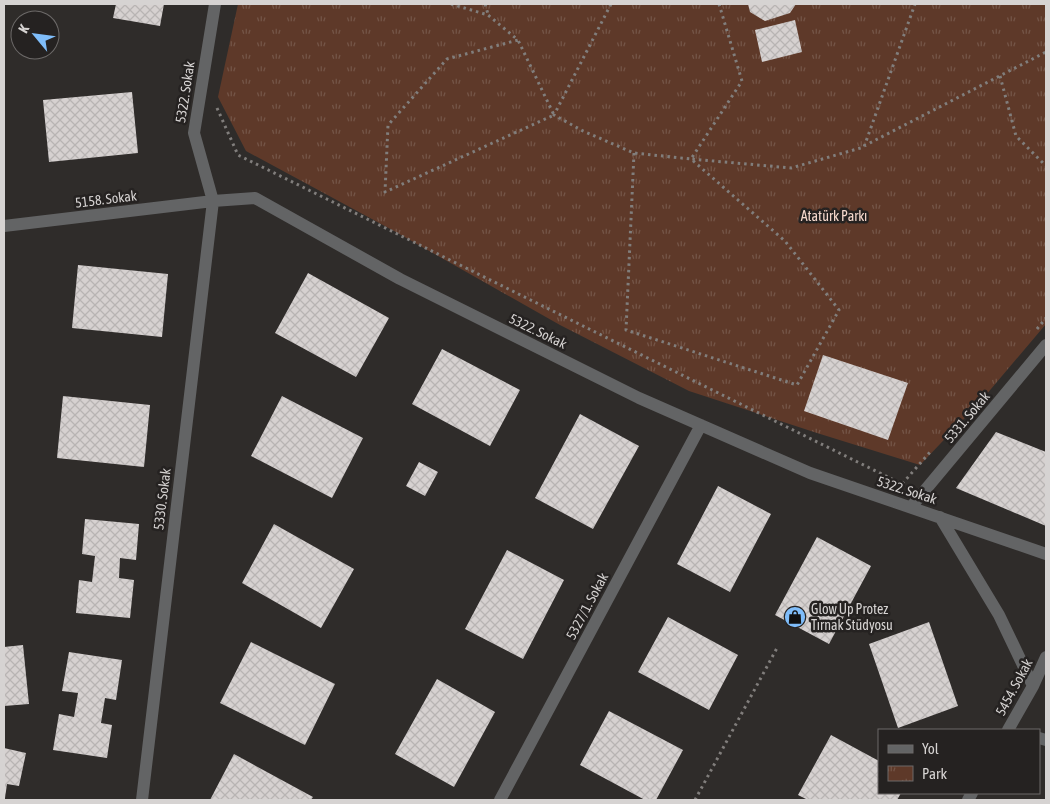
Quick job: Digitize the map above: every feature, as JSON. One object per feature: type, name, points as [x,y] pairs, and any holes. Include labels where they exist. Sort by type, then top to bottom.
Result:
[{"type":"street","name":"5322. Sokak","points":[[215,4],[194,133],[212,201],[255,198],[400,280],[640,398],[810,474],[1046,554]]},
{"type":"street","name":"5158. Sokak","points":[[4,226],[212,201]]},
{"type":"street","name":"5330. Sokak","points":[[142,800],[212,201]]},
{"type":"street","name":"5331. Sokak","points":[[911,507],[1046,346]]},
{"type":"street","name":"5327/1. Sokak","points":[[500,800],[701,425]]},
{"type":"street","points":[[940,517],[999,615],[1033,686]]},
{"type":"street","name":"5454. Sokak","points":[[1010,729],[1033,686],[1046,657]]},
{"type":"path","points":[[451,4],[488,15],[518,40],[554,115],[583,131],[634,153],[790,168],[864,146],[1046,52]]},
{"type":"path","points":[[485,4],[488,15]]},
{"type":"path","points":[[518,40],[447,59],[388,124],[385,192],[554,115],[611,4]]},
{"type":"path","points":[[691,159],[742,81],[720,4]]},
{"type":"path","points":[[864,146],[915,4]]},
{"type":"path","points":[[1000,76],[1016,136],[1046,166]]},
{"type":"path","points":[[216,106],[238,156],[902,484],[935,446]]},
{"type":"path","points":[[634,153],[626,330],[796,385],[839,310],[785,241],[691,159]]},
{"type":"path","points":[[1033,333],[1046,318]]},
{"type":"path","points":[[694,800],[777,648]]},
{"type":"green space","name":"Atatürk Parkı","points":[[238,4],[1046,4],[1046,324],[980,402],[920,465],[689,391],[560,325],[394,231],[246,151],[218,97]]},
{"type":"building","points":[[116,4],[164,4],[160,26],[113,18]]},
{"type":"building","points":[[748,4],[796,4],[790,13],[765,21],[750,12]]},
{"type":"building","points":[[795,20],[802,52],[762,62],[755,30]]},
{"type":"building","points":[[132,92],[138,153],[49,162],[43,100]]},
{"type":"building","points":[[78,265],[168,274],[162,337],[72,328]]},
{"type":"building","points":[[308,273],[389,318],[356,377],[275,333]]},
{"type":"building","points":[[442,349],[520,390],[490,446],[412,404]]},
{"type":"building","points":[[823,355],[908,383],[888,440],[804,411]]},
{"type":"building","points":[[63,396],[150,405],[144,467],[57,458]]},
{"type":"building","points":[[282,396],[363,438],[332,498],[251,456]]},
{"type":"building","points":[[580,414],[639,446],[593,529],[535,498]]},
{"type":"building","points":[[996,432],[1046,452],[1046,526],[956,488]]},
{"type":"building","points":[[419,462],[438,472],[425,496],[406,486]]},
{"type":"building","points":[[718,486],[771,514],[730,592],[677,564]]},
{"type":"building","points":[[85,519],[139,524],[136,560],[120,558],[119,578],[134,580],[130,618],[76,613],[79,580],[92,582],[95,556],[82,554]]},
{"type":"building","points":[[274,524],[354,569],[321,628],[242,583]]},
{"type":"building","points":[[817,537],[871,566],[829,644],[775,615]]},
{"type":"building","points":[[507,550],[564,580],[523,659],[465,629]]},
{"type":"building","points":[[668,617],[738,655],[709,710],[638,672]]},
{"type":"building","points":[[929,622],[958,706],[898,728],[869,644]]},
{"type":"building","points":[[251,642],[335,684],[305,745],[220,703]]},
{"type":"building","points":[[23,645],[29,704],[4,706],[4,647]]},
{"type":"building","points":[[69,652],[122,660],[116,700],[105,698],[101,723],[112,725],[107,758],[53,750],[59,714],[74,717],[78,693],[62,691]]},
{"type":"building","points":[[437,679],[495,712],[454,787],[395,754]]},
{"type":"building","points":[[609,711],[683,750],[656,800],[645,800],[580,765]]},
{"type":"building","points":[[831,735],[878,760],[878,794],[900,794],[897,800],[808,800],[798,795]]},
{"type":"building","points":[[4,748],[26,753],[19,786],[7,784],[5,798]]},
{"type":"building","points":[[234,754],[313,797],[311,800],[210,800]]},
{"type":"place","name":"Glow Up Protez Tırnak Stüdyosu","points":[[795,617]]}]
